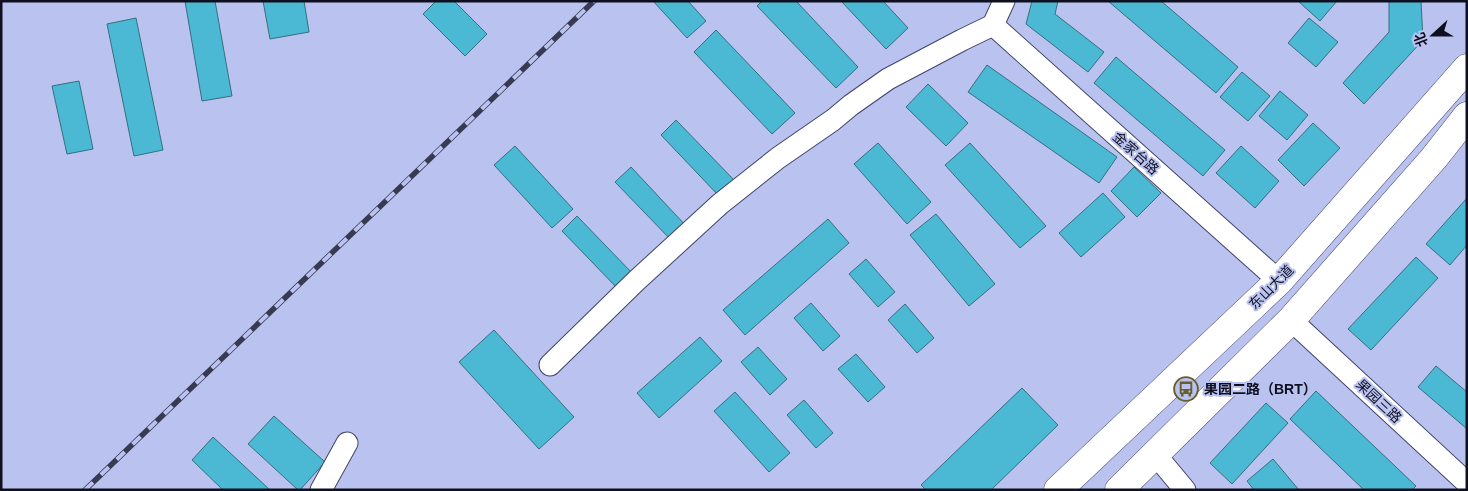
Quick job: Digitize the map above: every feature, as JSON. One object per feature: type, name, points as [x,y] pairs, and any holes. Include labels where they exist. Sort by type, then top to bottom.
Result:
[{"type":"main road","points":[[1424,117],[1467,58]]},
{"type":"main road","name":"东山大道","points":[[1058,490],[1279,281],[1467,68]]},
{"type":"main road","points":[[1119,490],[1291,320],[1434,158],[1467,116]]},
{"type":"main road","points":[[1434,158],[1467,128]]},
{"type":"street","points":[[550,365],[636,281],[720,204],[778,158],[888,79],[993,26],[1004,1]]},
{"type":"street","name":"金家台路","points":[[993,26],[1279,281]]},
{"type":"street","name":"果园三路","points":[[1291,320],[1467,483]]},
{"type":"street","points":[[321,490],[347,444]]},
{"type":"street","points":[[1155,454],[1185,490]]},
{"type":"building","points":[[185,1],[215,1],[232,96],[202,101]]},
{"type":"building","points":[[263,1],[304,1],[309,32],[270,39]]},
{"type":"building","points":[[436,1],[454,1],[487,34],[465,56],[423,14]]},
{"type":"building","points":[[653,1],[688,1],[706,21],[687,38]]},
{"type":"building","points":[[762,1],[796,1],[858,67],[836,88],[757,6]]},
{"type":"building","points":[[841,1],[883,1],[908,28],[886,49]]},
{"type":"building","points":[[1032,1],[1058,1],[1055,14],[1104,52],[1088,72],[1026,24]]},
{"type":"building","points":[[1108,1],[1161,1],[1238,67],[1216,93]]},
{"type":"building","points":[[1298,1],[1337,1],[1320,21]]},
{"type":"building","points":[[1389,1],[1421,1],[1423,40],[1364,104],[1343,83],[1389,32]]},
{"type":"building","points":[[136,18],[163,150],[134,156],[107,24]]},
{"type":"building","points":[[1309,18],[1338,42],[1316,67],[1288,43]]},
{"type":"building","points":[[716,30],[795,113],[772,134],[694,52]]},
{"type":"building","points":[[1116,57],[1225,150],[1203,176],[1094,83]]},
{"type":"building","points":[[987,65],[1117,157],[1099,183],[968,92]]},
{"type":"building","points":[[1242,72],[1270,96],[1248,121],[1220,97]]},
{"type":"building","points":[[79,81],[93,149],[67,154],[52,86]]},
{"type":"building","points":[[928,84],[968,123],[946,146],[906,107]]},
{"type":"building","points":[[1280,91],[1308,115],[1287,140],[1259,116]]},
{"type":"building","points":[[676,120],[734,180],[718,195],[661,135]]},
{"type":"building","points":[[1313,123],[1340,148],[1304,186],[1278,160]]},
{"type":"building","points":[[878,143],[931,202],[907,224],[854,164]]},
{"type":"building","points":[[970,143],[1046,226],[1020,248],[945,165]]},
{"type":"building","points":[[515,146],[573,209],[552,228],[494,165]]},
{"type":"building","points":[[1241,146],[1279,181],[1255,208],[1216,173]]},
{"type":"building","points":[[631,167],[688,228],[673,242],[615,182]]},
{"type":"building","points":[[1134,167],[1161,193],[1137,217],[1111,191]]},
{"type":"building","points":[[1103,193],[1125,217],[1081,257],[1059,233]]},
{"type":"building","points":[[1467,198],[1467,245],[1450,265],[1426,244]]},
{"type":"building","points":[[936,214],[995,284],[969,306],[910,235]]},
{"type":"building","points":[[577,216],[635,276],[620,291],[562,231]]},
{"type":"building","points":[[828,219],[849,243],[745,335],[723,310]]},
{"type":"building","points":[[1416,257],[1438,278],[1371,350],[1348,329]]},
{"type":"building","points":[[866,259],[895,292],[878,307],[849,274]]},
{"type":"building","points":[[811,303],[840,336],[823,351],[794,318]]},
{"type":"building","points":[[905,304],[934,338],[917,353],[888,320]]},
{"type":"building","points":[[494,330],[574,417],[539,449],[459,362]]},
{"type":"building","points":[[700,337],[722,361],[659,418],[637,393]]},
{"type":"building","points":[[758,347],[787,379],[770,395],[741,362]]},
{"type":"building","points":[[856,354],[885,387],[868,402],[838,369]]},
{"type":"building","points":[[1436,366],[1467,392],[1467,429],[1418,387]]},
{"type":"building","points":[[1022,388],[1058,425],[991,490],[926,490],[921,485]]},
{"type":"building","points":[[1316,391],[1416,486],[1412,490],[1364,490],[1290,419]]},
{"type":"building","points":[[735,392],[790,453],[769,472],[714,411]]},
{"type":"building","points":[[804,400],[833,433],[816,448],[787,415]]},
{"type":"building","points":[[1266,403],[1288,423],[1232,484],[1210,463]]},
{"type":"building","points":[[274,416],[325,462],[300,490],[248,444]]},
{"type":"building","points":[[213,437],[270,490],[223,490],[192,460]]},
{"type":"building","points":[[1273,459],[1299,490],[1254,490],[1247,481]]},
{"type":"railway","points":[[85,490],[594,1]]},
{"type":"place","name":"果园二路（BRT）","points":[[1186,389]]}]
